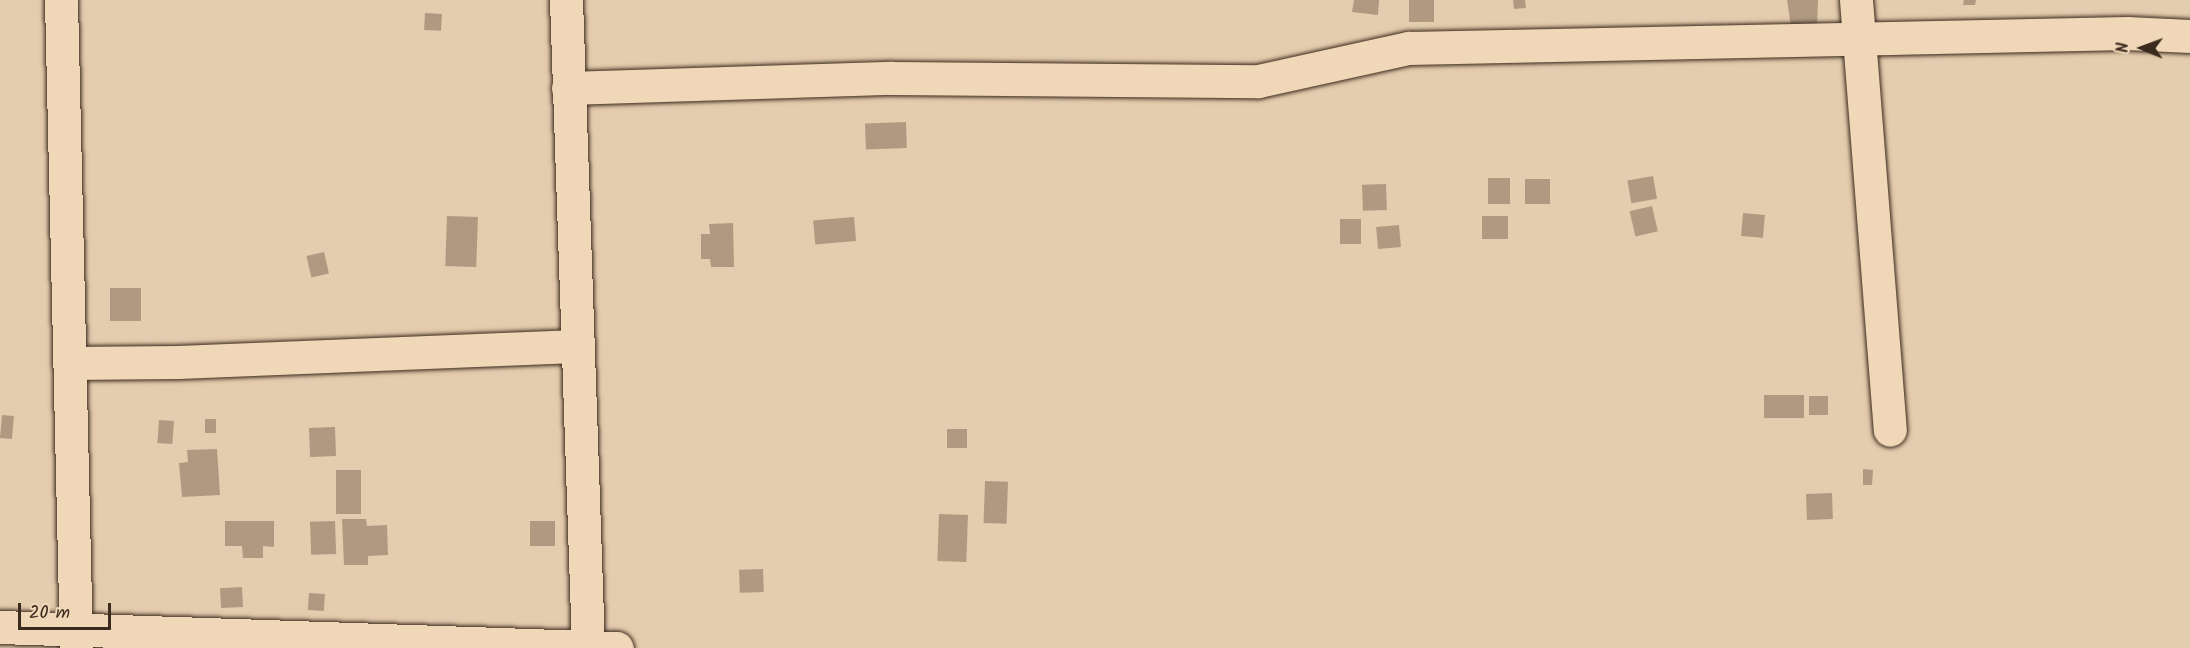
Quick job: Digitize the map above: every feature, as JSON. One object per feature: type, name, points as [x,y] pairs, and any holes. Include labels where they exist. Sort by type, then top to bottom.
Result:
[{"type":"street","points":[[62,0],[75,638]]},
{"type":"street","points":[[566,0],[575,346],[588,647]]},
{"type":"street","points":[[1856,0],[1857,39],[1890,430]]},
{"type":"street","points":[[568,88],[892,78],[1258,81],[1408,48],[2127,33],[2190,36]]},
{"type":"street","points":[[69,363],[178,362],[575,346]]},
{"type":"street","points":[[0,627],[75,638],[617,648]]},
{"type":"building","points":[[1354,0],[1379,0],[1378,15],[1352,12]]},
{"type":"building","points":[[1409,0],[1434,0],[1434,22],[1409,22]]},
{"type":"building","points":[[1513,0],[1525,0],[1526,8],[1514,9]]},
{"type":"building","points":[[1787,0],[1818,0],[1817,27],[1791,27]]},
{"type":"building","points":[[1964,0],[1976,0],[1975,5],[1963,5]]},
{"type":"building","points":[[425,13],[442,14],[441,31],[424,30]]},
{"type":"building","points":[[906,122],[907,148],[866,149],[865,123]]},
{"type":"building","points":[[1653,176],[1657,199],[1631,203],[1627,181]]},
{"type":"building","points":[[1488,178],[1510,178],[1510,204],[1488,204]]},
{"type":"building","points":[[1525,179],[1550,179],[1550,204],[1525,204]]},
{"type":"building","points":[[1386,184],[1387,210],[1363,211],[1362,185]]},
{"type":"building","points":[[1652,206],[1658,231],[1635,237],[1630,211]]},
{"type":"building","points":[[1743,213],[1765,215],[1763,238],[1741,236]]},
{"type":"building","points":[[447,216],[478,217],[476,267],[445,266]]},
{"type":"building","points":[[1482,216],[1508,216],[1508,239],[1482,239]]},
{"type":"building","points":[[854,217],[856,241],[815,244],[813,221]]},
{"type":"building","points":[[1340,219],[1361,219],[1361,244],[1340,244]]},
{"type":"building","points":[[733,223],[734,267],[711,267],[710,259],[701,259],[701,234],[710,234],[709,224]]},
{"type":"building","points":[[1399,225],[1401,247],[1378,249],[1376,227]]},
{"type":"building","points":[[324,252],[329,273],[311,277],[306,256]]},
{"type":"building","points":[[110,288],[141,288],[141,321],[110,321]]},
{"type":"building","points":[[1764,395],[1804,395],[1804,418],[1764,418]]},
{"type":"building","points":[[1809,396],[1828,396],[1828,415],[1809,415]]},
{"type":"building","points":[[2,415],[14,416],[12,439],[0,438]]},
{"type":"building","points":[[205,419],[216,419],[216,433],[205,433]]},
{"type":"building","points":[[159,420],[174,421],[172,444],[157,443]]},
{"type":"building","points":[[335,427],[336,456],[310,457],[309,428]]},
{"type":"building","points":[[947,429],[967,429],[967,448],[947,448]]},
{"type":"building","points":[[217,449],[220,495],[182,497],[179,463],[188,462],[187,450]]},
{"type":"building","points":[[1863,469],[1873,470],[1872,485],[1863,485]]},
{"type":"building","points":[[336,470],[361,470],[361,514],[336,514]]},
{"type":"building","points":[[985,481],[1008,482],[1007,524],[984,523]]},
{"type":"building","points":[[1832,493],[1833,519],[1807,520],[1806,494]]},
{"type":"building","points":[[939,514],[968,515],[966,562],[937,561]]},
{"type":"building","points":[[342,519],[366,519],[367,526],[387,525],[388,555],[368,556],[368,565],[344,565]]},
{"type":"building","points":[[225,521],[274,521],[274,547],[263,546],[263,558],[243,558],[242,546],[225,546]]},
{"type":"building","points":[[335,521],[336,554],[311,555],[310,522]]},
{"type":"building","points":[[530,521],[555,521],[555,546],[530,546]]},
{"type":"building","points":[[763,569],[764,592],[740,593],[739,570]]},
{"type":"building","points":[[242,587],[243,607],[221,608],[220,588]]},
{"type":"building","points":[[309,593],[325,594],[324,611],[308,610]]}]
